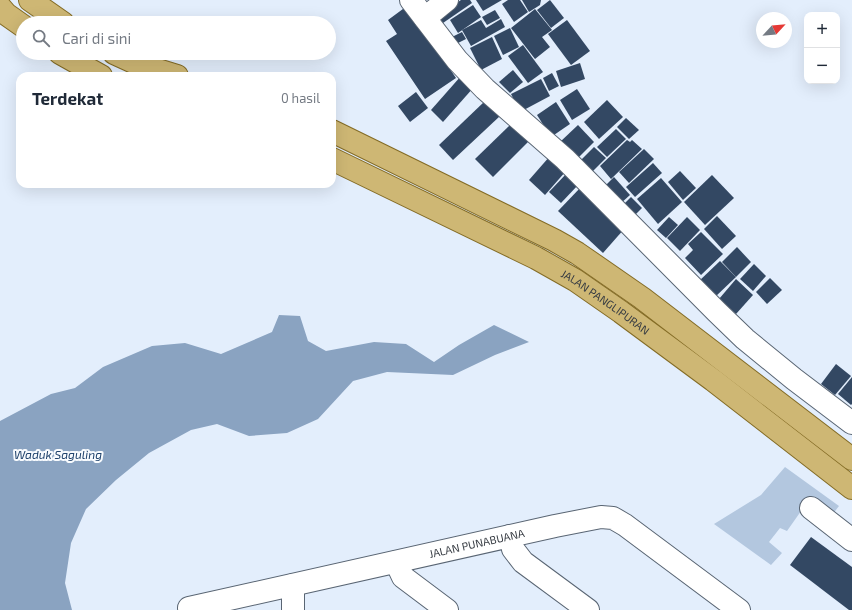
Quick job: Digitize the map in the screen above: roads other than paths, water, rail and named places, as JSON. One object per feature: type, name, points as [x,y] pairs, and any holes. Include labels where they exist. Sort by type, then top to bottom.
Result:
[{"type":"main road","points":[[30,0],[53,16]]},
{"type":"main road","points":[[0,7],[6,14],[16,21]]},
{"type":"main road","points":[[72,60],[94,72]]},
{"type":"main road","points":[[129,60],[164,72]]},
{"type":"main road","points":[[336,133],[554,240],[577,253],[642,298],[852,459]]},
{"type":"main road","name":"JALAN PANGLIPURAN","points":[[336,161],[536,258],[575,280],[621,312],[712,380],[852,488]]},
{"type":"street","points":[[411,0],[457,60],[485,89],[565,159],[674,270],[739,333],[794,379],[852,423]]},
{"type":"street","points":[[425,18],[447,0]]},
{"type":"street","points":[[811,508],[852,540]]},
{"type":"street","name":"JALAN PUNABUANA","points":[[189,608],[601,517],[613,518],[739,610]]},
{"type":"street","points":[[510,536],[513,549],[523,562],[588,610]]},
{"type":"street","points":[[396,562],[403,577],[447,610]]},
{"type":"street","points":[[293,585],[293,610]]},
{"type":"water","name":"Waduk Saguling","points":[[279,315],[300,316],[308,341],[326,351],[374,342],[406,344],[434,362],[459,345],[494,325],[529,342],[495,355],[453,375],[387,372],[353,381],[318,419],[287,433],[249,436],[217,424],[191,430],[149,453],[116,480],[86,509],[71,543],[65,583],[72,610],[0,610],[0,421],[51,394],[75,388],[103,367],[152,346],[185,343],[221,354],[272,332]]}]
